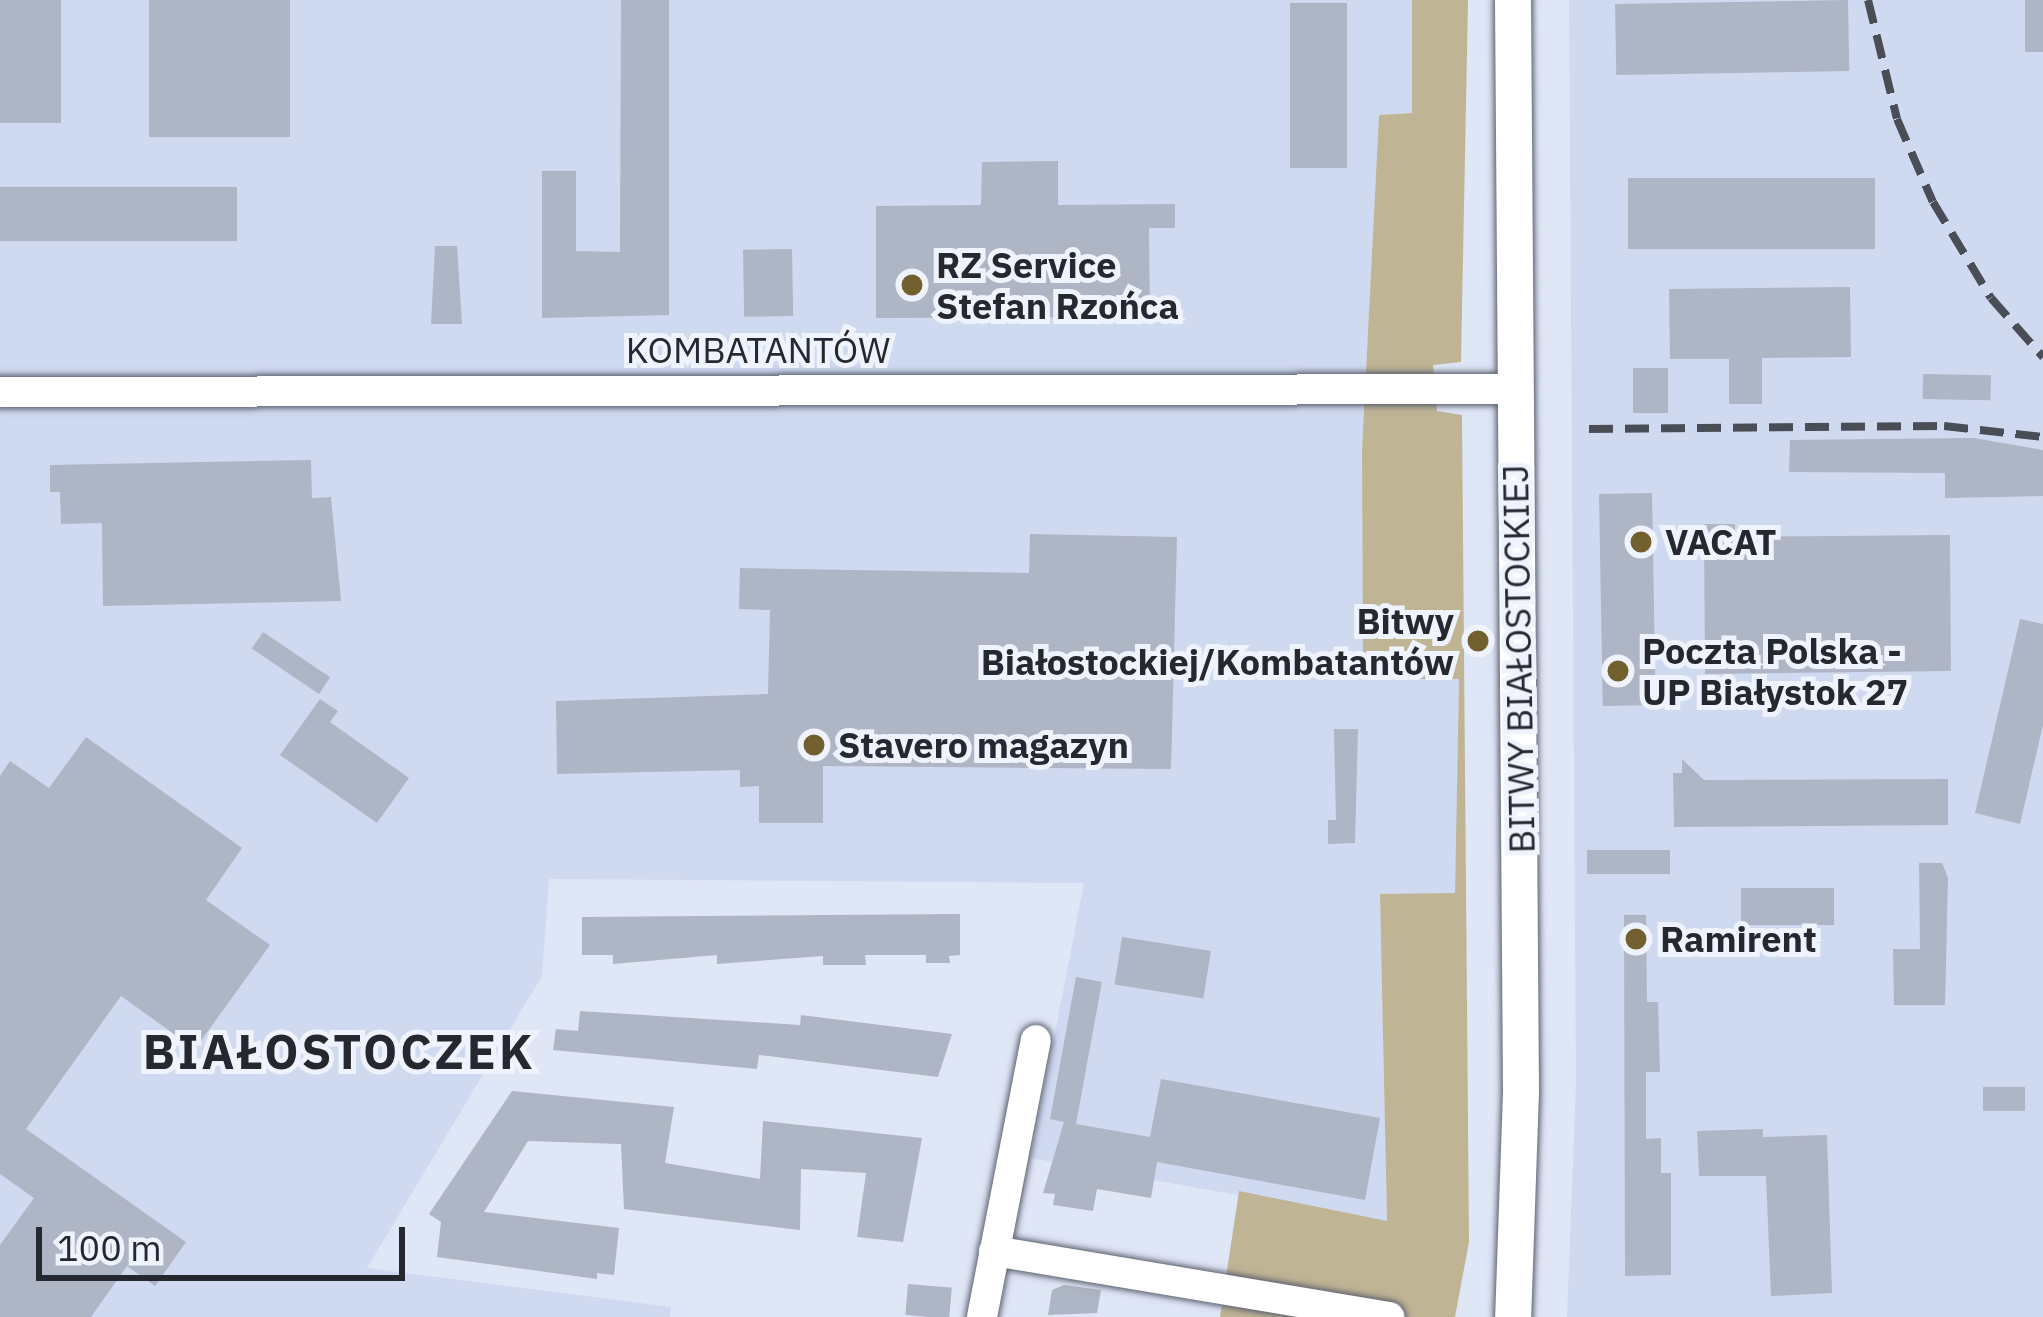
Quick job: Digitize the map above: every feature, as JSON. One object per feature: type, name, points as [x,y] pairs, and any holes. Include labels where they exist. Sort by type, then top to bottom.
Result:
[{"type":"street","name":"BITWY BIAŁOSTOCKIEJ","points":[[1513,0],[1521,1092],[1513,1317]]},
{"type":"street","name":"KOMBATANTÓW","points":[[0,392],[1516,389]]},
{"type":"street","points":[[982,1317],[1036,1040]]},
{"type":"street","points":[[994,1251],[1390,1317]]},
{"type":"shaded area","points":[[0,0],[1412,0],[1413,113],[1379,115],[1362,450],[1363,678],[1459,679],[1455,893],[1380,895],[1387,1222],[1031,1158],[1084,883],[549,879],[542,976],[367,1268],[671,1307],[670,1317],[0,1317]]},
{"type":"shaded area","points":[[1412,0],[1468,0],[1461,362],[1433,365],[1437,411],[1462,415],[1469,1242],[1455,1317],[1220,1317],[1239,1191],[1387,1221],[1380,894],[1455,893],[1459,679],[1363,679],[1362,450],[1379,115],[1412,113]]},
{"type":"shaded area","points":[[1569,0],[2043,0],[2043,1317],[1567,1317],[1576,1084]]},
{"type":"building","points":[[0,0],[61,0],[61,123],[0,123]]},
{"type":"building","points":[[149,0],[290,0],[290,137],[149,137]]},
{"type":"building","points":[[621,0],[669,0],[669,315],[542,318],[542,171],[576,171],[576,251],[620,252]]},
{"type":"building","points":[[1848,0],[1849,71],[1616,75],[1615,4]]},
{"type":"building","points":[[2025,0],[2043,0],[2043,52],[2025,52]]},
{"type":"building","points":[[1290,3],[1347,3],[1347,168],[1290,168]]},
{"type":"building","points":[[1058,161],[1058,205],[1175,204],[1175,228],[1149,228],[1150,317],[876,318],[876,206],[981,205],[982,162]]},
{"type":"building","points":[[1628,178],[1875,178],[1875,249],[1628,249]]},
{"type":"building","points":[[0,187],[237,187],[237,241],[0,241]]},
{"type":"building","points":[[435,246],[457,246],[462,324],[431,324]]},
{"type":"building","points":[[792,249],[793,316],[744,317],[743,250]]},
{"type":"building","points":[[1850,287],[1851,357],[1762,358],[1762,404],[1729,404],[1729,359],[1670,359],[1669,289]]},
{"type":"building","points":[[1633,368],[1668,368],[1668,413],[1633,413]]},
{"type":"building","points":[[1923,374],[1991,375],[1991,400],[1923,399]]},
{"type":"building","points":[[1974,438],[2043,450],[2043,496],[1945,498],[1945,473],[1789,472],[1790,440]]},
{"type":"building","points":[[311,460],[312,498],[331,497],[341,601],[103,606],[102,523],[61,524],[60,492],[50,492],[50,465]]},
{"type":"building","points":[[1652,493],[1656,705],[1603,706],[1599,494]]},
{"type":"building","points":[[1704,524],[1735,524],[1735,537],[1950,535],[1951,671],[1705,674]]},
{"type":"building","points":[[1030,534],[1177,537],[1171,769],[823,766],[823,823],[759,823],[759,786],[740,787],[740,770],[557,774],[556,701],[768,694],[770,610],[739,609],[740,568],[1029,573]]},
{"type":"building","points":[[2020,619],[2043,624],[2043,725],[2020,824],[1975,813]]},
{"type":"building","points":[[263,632],[330,677],[319,694],[252,649]]},
{"type":"building","points":[[320,699],[338,711],[330,722],[409,778],[377,823],[280,755]]},
{"type":"building","points":[[1334,729],[1358,729],[1355,843],[1328,844],[1328,820],[1336,820]]},
{"type":"building","points":[[86,737],[242,848],[206,900],[270,945],[195,1049],[121,996],[26,1129],[186,1242],[155,1286],[127,1266],[91,1317],[0,1317],[0,1245],[34,1198],[0,1174],[0,776],[10,761],[49,788]]},
{"type":"building","points":[[1682,759],[1704,780],[1948,779],[1948,825],[1674,827],[1673,773],[1682,773]]},
{"type":"building","points":[[1587,850],[1670,850],[1670,874],[1587,874]]},
{"type":"building","points":[[1919,863],[1942,863],[1948,878],[1945,1005],[1894,1005],[1893,949],[1920,949]]},
{"type":"building","points":[[1741,888],[1834,888],[1834,925],[1741,925]]},
{"type":"building","points":[[960,914],[960,955],[949,956],[950,963],[926,963],[926,955],[865,955],[866,965],[823,965],[823,956],[717,964],[717,955],[613,964],[613,955],[582,955],[582,917]]},
{"type":"building","points":[[1624,915],[1646,915],[1647,1002],[1658,1002],[1660,1072],[1646,1072],[1646,1139],[1661,1138],[1661,1173],[1671,1173],[1671,1275],[1625,1276]]},
{"type":"building","points":[[1122,937],[1211,951],[1203,998],[1114,984]]},
{"type":"building","points":[[1076,977],[1102,982],[1076,1124],[1150,1137],[1161,1079],[1380,1118],[1365,1200],[1157,1162],[1151,1198],[1097,1189],[1093,1211],[1053,1205],[1055,1194],[1043,1193],[1064,1122],[1050,1119]]},
{"type":"building","points":[[580,1011],[800,1025],[801,1015],[952,1034],[938,1077],[759,1055],[757,1069],[553,1050],[556,1029],[578,1031]]},
{"type":"building","points":[[1983,1087],[2025,1087],[2025,1111],[1983,1111]]},
{"type":"building","points":[[512,1091],[674,1107],[665,1163],[760,1179],[763,1121],[922,1138],[903,1242],[857,1237],[866,1173],[801,1169],[800,1230],[624,1209],[621,1144],[528,1141],[484,1212],[619,1228],[614,1275],[597,1273],[597,1279],[437,1257],[441,1222],[429,1214]]},
{"type":"building","points":[[1763,1129],[1763,1137],[1827,1135],[1832,1293],[1771,1296],[1766,1176],[1699,1176],[1697,1131]]},
{"type":"building","points":[[908,1284],[952,1288],[949,1317],[905,1315]]},
{"type":"building","points":[[1064,1285],[1101,1290],[1097,1313],[1048,1315],[1052,1290]]},
{"type":"railway","points":[[1868,0],[1897,119],[1933,202],[1991,298],[2043,357]]},
{"type":"railway","points":[[1589,429],[1944,426],[2043,437]]},
{"type":"place","name":"RZ Service Stefan Rzońca","points":[[912,285]]},
{"type":"place","name":"VACAT","points":[[1641,542]]},
{"type":"place","name":"Bitwy Białostockiej/Kombatantów","points":[[1478,641]]},
{"type":"place","name":"Poczta Polska - UP Białystok 27","points":[[1618,671]]},
{"type":"place","name":"Stavero magazyn","points":[[814,745]]},
{"type":"place","name":"Ramirent","points":[[1636,939]]},
{"type":"district","name":"BIAŁOSTOCZEK","points":[[339,1052]]}]
